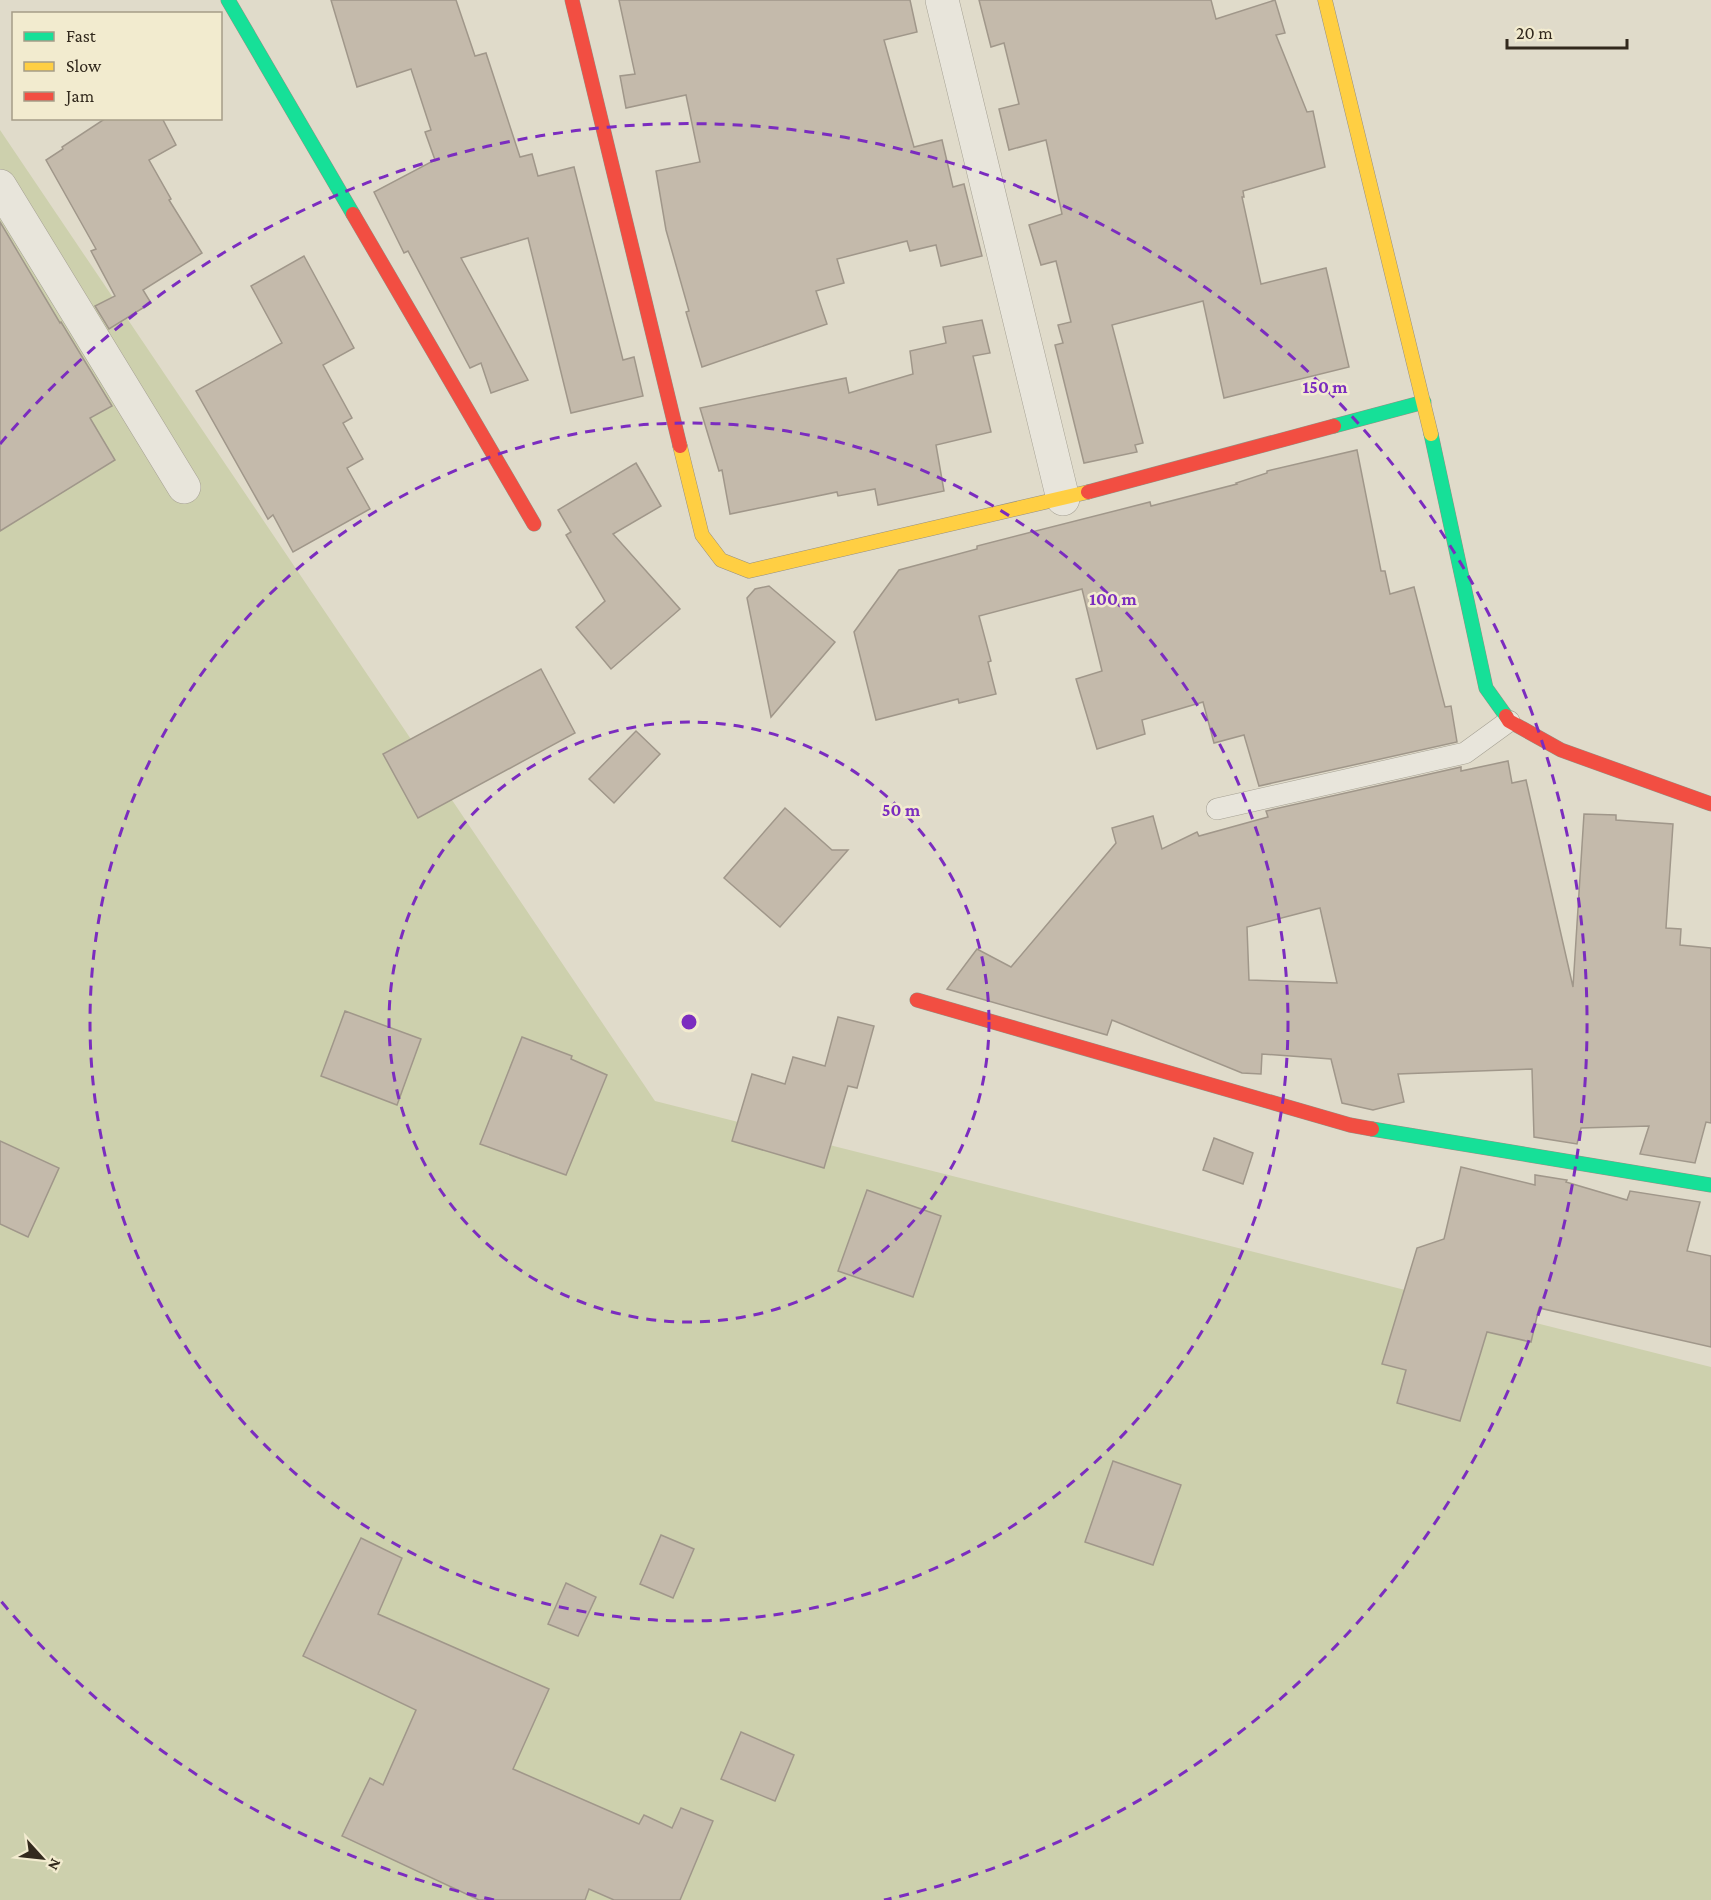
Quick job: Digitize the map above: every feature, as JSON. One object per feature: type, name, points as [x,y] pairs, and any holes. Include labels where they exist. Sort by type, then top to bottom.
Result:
[{"type":"street","points":[[228,0],[534,524]]},
{"type":"street","points":[[572,0],[702,535],[721,560],[749,571],[1063,499],[1424,402]]},
{"type":"street","points":[[942,0],[1063,499]]},
{"type":"street","points":[[1325,0],[1424,402],[1486,687],[1509,721],[1561,750],[1711,804]]},
{"type":"street","points":[[0,186],[184,488]]},
{"type":"street","points":[[917,1000],[1350,1125],[1711,1185]]},
{"type":"lane","points":[[1216,809],[1465,753],[1509,721]]},
{"type":"green space","points":[[0,130],[655,1101],[1711,1367],[1711,1900],[0,1900]]},
{"type":"building","points":[[331,0],[456,0],[475,56],[486,53],[520,157],[532,154],[538,176],[574,167],[623,360],[634,357],[643,396],[571,413],[528,238],[461,258],[528,380],[491,393],[481,363],[470,368],[408,251],[404,253],[374,192],[435,160],[425,132],[431,130],[411,69],[357,87]]},
{"type":"building","points":[[619,0],[910,0],[917,32],[884,40],[914,147],[942,140],[953,187],[964,184],[982,256],[941,266],[936,245],[910,251],[907,241],[837,259],[844,283],[816,291],[827,324],[702,367],[666,230],[656,171],[700,162],[686,95],[626,108],[620,76],[635,74]]},
{"type":"building","points":[[979,0],[1211,0],[1216,19],[1275,0],[1285,33],[1276,35],[1307,112],[1313,111],[1325,167],[1243,191],[1244,197],[1242,197],[1261,284],[1326,268],[1349,367],[1224,398],[1203,301],[1112,325],[1143,443],[1135,445],[1137,452],[1084,463],[1055,345],[1063,343],[1058,325],[1071,322],[1056,261],[1041,265],[1029,225],[1062,214],[1046,140],[1009,150],[999,109],[1019,104],[1004,43],[991,47]]},
{"type":"building","points":[[103,120],[163,120],[176,145],[149,160],[171,199],[169,200],[202,253],[143,290],[151,303],[109,329],[95,306],[115,296],[91,251],[96,249],[46,160],[63,149],[62,147]]},
{"type":"building","points":[[0,222],[112,406],[90,418],[115,460],[0,531]]},
{"type":"building","points":[[304,256],[354,348],[323,365],[352,418],[343,423],[363,459],[347,468],[370,509],[293,552],[273,515],[268,519],[196,391],[282,343],[251,286]]},
{"type":"building","points":[[982,320],[990,353],[973,356],[991,432],[936,445],[944,491],[878,505],[875,489],[838,496],[837,492],[730,514],[722,470],[719,471],[700,408],[846,378],[849,393],[913,374],[910,351],[946,343],[943,327]]},
{"type":"building","points":[[1357,450],[1381,571],[1385,571],[1390,594],[1414,587],[1445,707],[1451,706],[1457,742],[1259,786],[1244,735],[1214,743],[1203,702],[1142,720],[1145,734],[1097,749],[1076,679],[1102,671],[1082,589],[979,616],[991,661],[988,662],[996,694],[959,703],[958,699],[876,720],[854,632],[899,570],[977,549],[977,546],[1150,502],[1151,506],[1237,484],[1267,473],[1267,471]]},
{"type":"building","points":[[636,463],[661,506],[613,534],[680,609],[611,669],[576,627],[605,601],[566,535],[571,532],[558,510]]},
{"type":"building","points":[[769,586],[835,642],[771,717],[747,598],[755,589]]},
{"type":"building","points":[[541,669],[575,733],[418,818],[383,754]]},
{"type":"building","points":[[636,731],[660,754],[614,803],[589,779]]},
{"type":"building","points":[[1508,761],[1512,783],[1526,780],[1573,987],[1584,814],[1616,815],[1616,820],[1673,824],[1666,928],[1681,929],[1680,945],[1711,948],[1711,1123],[1706,1122],[1695,1163],[1640,1154],[1649,1126],[1581,1128],[1577,1144],[1534,1137],[1532,1069],[1398,1074],[1404,1102],[1373,1110],[1342,1103],[1331,1059],[1262,1054],[1261,1074],[1242,1073],[1112,1020],[1107,1035],[947,989],[977,949],[1011,967],[1116,843],[1112,828],[1153,816],[1162,849],[1197,832],[1199,836],[1268,817],[1266,811],[1461,767],[1461,771]],"holes":[[[1320,908],[1337,983],[1249,980],[1247,927]]]},
{"type":"building","points":[[785,808],[832,850],[848,850],[780,927],[724,878]]},
{"type":"building","points":[[345,1011],[421,1039],[397,1105],[321,1076]]},
{"type":"building","points":[[838,1017],[874,1026],[857,1088],[848,1086],[824,1168],[732,1141],[752,1074],[785,1084],[793,1057],[825,1066]]},
{"type":"building","points":[[522,1037],[572,1056],[571,1059],[607,1075],[566,1175],[480,1144]]},
{"type":"building","points":[[1214,1138],[1253,1153],[1243,1184],[1203,1170]]},
{"type":"building","points":[[0,1141],[59,1168],[28,1237],[0,1224]]},
{"type":"building","points":[[1461,1167],[1535,1185],[1535,1175],[1567,1180],[1566,1182],[1627,1200],[1630,1191],[1700,1202],[1687,1251],[1711,1256],[1711,1347],[1539,1308],[1531,1342],[1487,1332],[1460,1421],[1397,1403],[1406,1370],[1382,1364],[1417,1248],[1444,1239]]},
{"type":"building","points":[[867,1190],[941,1216],[913,1297],[838,1271]]},
{"type":"building","points":[[1113,1461],[1181,1485],[1153,1565],[1085,1542]]},
{"type":"building","points":[[661,1535],[694,1549],[673,1598],[640,1584]]},
{"type":"building","points":[[361,1538],[402,1558],[378,1614],[549,1689],[513,1769],[639,1824],[644,1815],[672,1828],[681,1808],[713,1821],[680,1900],[614,1900],[589,1889],[585,1900],[479,1900],[342,1836],[370,1778],[383,1785],[416,1710],[303,1656]]},
{"type":"building","points":[[566,1583],[596,1597],[578,1636],[548,1624]]},
{"type":"building","points":[[741,1732],[794,1755],[775,1801],[721,1779]]},
{"type":"traffic: fast","points":[[228,0],[353,214]]},
{"type":"traffic: fast","points":[[1334,426],[1424,402]]},
{"type":"traffic: fast","points":[[1431,434],[1486,688],[1506,716]]},
{"type":"traffic: fast","points":[[1372,1129],[1711,1185]]},
{"type":"traffic: slow","points":[[1325,0],[1431,434]]},
{"type":"traffic: slow","points":[[680,446],[702,535],[721,560],[749,571],[1088,492]]},
{"type":"traffic: jam","points":[[572,0],[680,446]]},
{"type":"traffic: jam","points":[[353,214],[534,524]]},
{"type":"traffic: jam","points":[[1088,492],[1334,426]]},
{"type":"traffic: jam","points":[[1506,716],[1509,721],[1561,750],[1711,804]]},
{"type":"traffic: jam","points":[[917,1000],[1350,1125],[1372,1129]]}]
